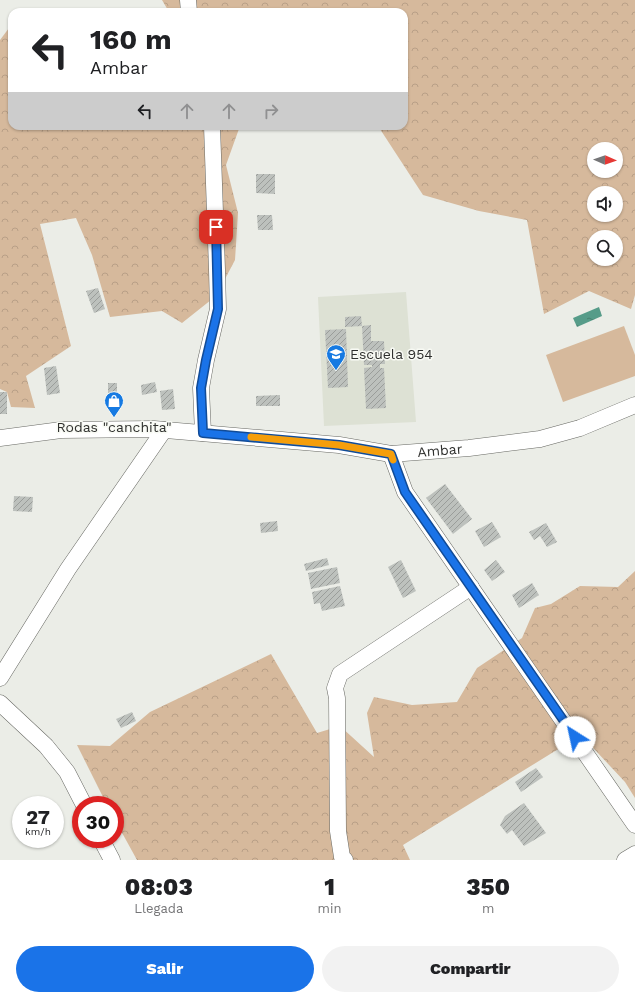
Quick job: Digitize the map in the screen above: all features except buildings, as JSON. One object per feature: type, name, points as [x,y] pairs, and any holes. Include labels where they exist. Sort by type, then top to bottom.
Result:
[{"type":"street","points":[[203,433],[201,388],[218,309],[212,130]]},
{"type":"street","name":"Ambar","points":[[0,438],[60,430],[154,429],[339,445],[391,454],[469,448],[540,439],[580,428],[635,405]]},
{"type":"street","points":[[0,678],[68,569],[164,430]]},
{"type":"street","points":[[391,454],[405,492],[635,825]]},
{"type":"street","points":[[345,860],[342,857],[338,831],[337,698],[335,688],[340,674],[471,587]]},
{"type":"street","points":[[0,703],[46,746],[67,772],[79,796]]},
{"type":"street","points":[[106,848],[112,860]]},
{"type":"street","points":[[625,860],[635,854]]},
{"type":"shaded area","points":[[406,292],[416,422],[324,426],[318,297]]},
{"type":"green space","points":[[162,0],[635,0],[635,295],[631,309],[589,291],[544,314],[527,220],[479,211],[423,195],[381,130],[408,130],[408,8],[167,8]]},
{"type":"green space","points":[[8,29],[8,130],[239,130],[226,165],[238,213],[235,260],[216,296],[182,323],[162,311],[110,317],[92,255],[76,218],[40,224],[71,346],[26,376],[35,408],[11,407],[7,392],[0,389],[0,40]]},
{"type":"green space","points":[[624,326],[635,355],[635,376],[563,402],[546,355]]},
{"type":"green space","points":[[635,571],[635,798],[625,782],[581,735],[403,845],[410,860],[137,860],[124,836],[124,796],[102,796],[77,745],[110,746],[150,712],[271,654],[317,733],[340,726],[374,757],[367,713],[374,697],[412,705],[457,702],[477,668],[522,638],[535,608],[551,604],[580,586],[618,587]]},
{"type":"water","points":[[599,307],[602,316],[577,327],[573,318]]},
{"type":"slow traffic","points":[[251,437],[339,445],[391,454],[393,460]]},
{"type":"place","name":"Escuela 954","points":[[336,371]]},
{"type":"place","name":"Rodas \"canchita\"","points":[[114,418]]},
{"type":"route","points":[[216,227],[218,309],[201,388],[203,433],[339,445],[391,454],[405,492],[575,737]]}]
